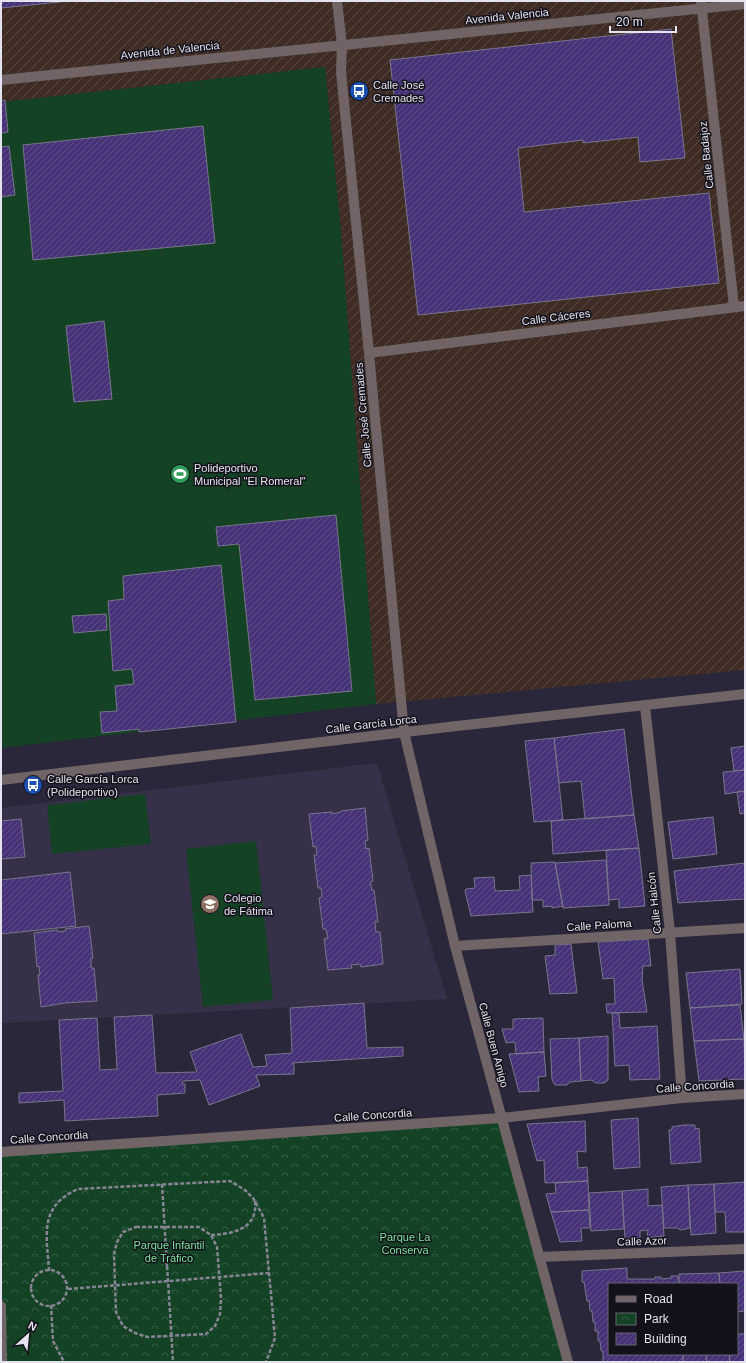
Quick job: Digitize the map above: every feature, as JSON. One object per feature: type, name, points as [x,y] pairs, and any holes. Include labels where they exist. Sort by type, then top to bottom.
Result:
[{"type":"street","name":"Calle José Cremades","points":[[337,1],[342,45],[341,72],[404,732]]},
{"type":"street","name":"Avenida Valencia","points":[[342,45],[702,5],[745,4]]},
{"type":"street","name":"Calle Badajoz","points":[[702,5],[734,307]]},
{"type":"street","name":"Avenida de Valencia","points":[[1,80],[342,45]]},
{"type":"street","name":"Calle Cáceres","points":[[369,353],[745,306]]},
{"type":"street","name":"Calle García Lorca","points":[[1,780],[404,732],[745,694]]},
{"type":"street","name":"Calle Halcón","points":[[645,706],[670,932],[682,1098]]},
{"type":"street","name":"Calle Buen Amigo","points":[[404,732],[455,946],[568,1362]]},
{"type":"street","name":"Calle Paloma","points":[[455,946],[745,928]]},
{"type":"street","name":"Calle Concordia","points":[[1,1152],[502,1118],[682,1098],[745,1094]]},
{"type":"street","name":"Calle Azor","points":[[539,1257],[745,1249]]},
{"type":"street","points":[[1,1306],[2,1362]]},
{"type":"path","points":[[49,1271],[47,1221],[55,1205],[66,1194],[78,1188],[230,1181],[245,1190],[254,1201],[264,1218],[275,1338],[266,1362]]},
{"type":"path","points":[[162,1184],[173,1362]]},
{"type":"path","points":[[211,1235],[238,1232],[251,1222],[256,1210],[254,1201]]},
{"type":"path","points":[[165,1226],[199,1227],[211,1235],[217,1247],[221,1298],[220,1314],[215,1326],[206,1334],[147,1337],[135,1333],[123,1326],[116,1312],[114,1254],[117,1242],[123,1232],[136,1227],[165,1226]]},
{"type":"path","points":[[43,1271],[49,1271],[58,1273],[65,1279],[68,1289],[60,1302],[46,1306],[38,1303],[33,1296],[32,1285],[34,1278],[43,1271]]},
{"type":"path","points":[[68,1289],[270,1273]]},
{"type":"path","points":[[51,1305],[53,1341],[64,1362]]},
{"type":"shaded area","points":[[1,1],[745,1],[745,670],[376,704],[342,244],[325,67],[1,102]]},
{"type":"shaded area","name":"Colegio de Fátima","points":[[377,763],[447,999],[1,1023],[1,808]]},
{"type":"green space","name":"Polideportivo Municipal \"El Romeral\"","points":[[325,67],[342,244],[376,704],[1,748],[1,102]]},
{"type":"green space","points":[[145,794],[151,844],[52,854],[47,805]]},
{"type":"green space","points":[[256,841],[273,1000],[203,1007],[186,849]]},
{"type":"green space","points":[[501,1118],[570,1362],[1,1362],[1,1152]]},
{"type":"building","points":[[1,1],[69,1],[1,8]]},
{"type":"building","points":[[671,29],[685,158],[640,162],[638,137],[583,143],[583,140],[518,148],[524,212],[709,193],[719,283],[418,315],[390,60]]},
{"type":"building","points":[[5,100],[8,132],[1,133],[1,101]]},
{"type":"building","points":[[203,126],[215,243],[33,260],[23,145]]},
{"type":"building","points":[[9,146],[15,195],[1,197],[1,147]]},
{"type":"building","points":[[104,321],[112,399],[74,402],[66,326]]},
{"type":"building","points":[[336,515],[352,691],[255,700],[239,544],[218,546],[216,527]]},
{"type":"building","points":[[221,565],[236,722],[139,732],[139,729],[102,733],[100,712],[117,711],[115,686],[134,684],[132,669],[113,671],[108,601],[124,599],[123,576]]},
{"type":"building","points":[[106,614],[107,630],[74,633],[72,616]]},
{"type":"building","points":[[624,729],[634,815],[585,819],[581,781],[559,783],[554,738]]},
{"type":"building","points":[[554,738],[563,820],[534,822],[525,741]]},
{"type":"building","points":[[745,746],[745,770],[734,771],[731,748]]},
{"type":"building","points":[[745,770],[745,791],[725,794],[723,772]]},
{"type":"building","points":[[745,791],[745,813],[740,814],[737,792]]},
{"type":"building","points":[[365,808],[368,840],[365,841],[366,849],[369,848],[373,881],[370,882],[372,890],[374,890],[378,922],[375,922],[376,932],[380,932],[383,964],[361,967],[360,964],[351,965],[352,968],[328,970],[324,939],[328,938],[326,929],[323,929],[319,898],[322,897],[321,888],[318,888],[314,855],[317,855],[316,846],[313,847],[309,814],[332,812],[332,814],[341,811]]},
{"type":"building","points":[[634,815],[639,848],[553,854],[551,821]]},
{"type":"building","points":[[713,817],[717,854],[673,859],[668,822]]},
{"type":"building","points":[[21,819],[25,857],[1,859],[1,821]]},
{"type":"building","points":[[639,848],[645,906],[619,908],[619,899],[609,900],[606,850]]},
{"type":"building","points":[[606,860],[609,905],[563,908],[555,863]]},
{"type":"building","points":[[555,862],[563,906],[552,908],[552,906],[543,907],[543,900],[532,900],[531,863]]},
{"type":"building","points":[[745,863],[745,899],[678,903],[674,871]]},
{"type":"building","points":[[70,872],[76,926],[1,934],[1,880]]},
{"type":"building","points":[[531,875],[533,912],[471,916],[465,891],[466,889],[475,888],[474,878],[494,877],[495,891],[520,890],[519,876]]},
{"type":"building","points":[[89,926],[93,958],[91,958],[91,968],[94,968],[97,1001],[65,1003],[41,1007],[38,975],[40,975],[39,966],[37,967],[34,933],[57,930],[58,932],[66,931],[65,929]]},
{"type":"building","points":[[648,939],[651,966],[643,966],[642,980],[647,1012],[607,1013],[606,1004],[615,1004],[614,978],[603,979],[598,942]]},
{"type":"building","points":[[571,944],[577,993],[550,994],[545,956],[555,955],[555,945]]},
{"type":"building","points":[[740,969],[742,1004],[690,1008],[686,973]]},
{"type":"building","points":[[364,1003],[367,1048],[403,1047],[403,1056],[292,1063],[294,1065],[294,1074],[256,1075],[260,1086],[209,1105],[200,1080],[183,1081],[182,1084],[185,1084],[185,1093],[157,1095],[158,1116],[65,1121],[64,1100],[19,1103],[19,1093],[63,1091],[59,1020],[97,1018],[100,1070],[117,1069],[114,1017],[152,1015],[156,1073],[197,1072],[190,1052],[241,1034],[253,1067],[267,1066],[265,1055],[292,1053],[290,1008]]},
{"type":"building","points":[[740,1005],[744,1039],[694,1041],[690,1008]]},
{"type":"building","points":[[612,1013],[619,1013],[620,1028],[657,1026],[660,1079],[630,1080],[629,1065],[615,1066]]},
{"type":"building","points":[[543,1018],[544,1052],[516,1054],[515,1042],[506,1043],[502,1029],[513,1029],[513,1019]]},
{"type":"building","points":[[608,1036],[608,1080],[604,1083],[595,1083],[592,1080],[581,1081],[579,1038]]},
{"type":"building","points":[[579,1038],[581,1081],[570,1082],[567,1085],[555,1085],[552,1080],[550,1039]]},
{"type":"building","points":[[744,1039],[745,1079],[699,1081],[694,1041]]},
{"type":"building","points":[[544,1052],[546,1076],[538,1077],[539,1091],[519,1092],[509,1054]]},
{"type":"building","points":[[638,1118],[640,1167],[614,1169],[611,1120]]},
{"type":"building","points":[[585,1121],[586,1152],[577,1151],[578,1168],[587,1167],[588,1181],[545,1183],[544,1160],[537,1161],[527,1124]]},
{"type":"building","points":[[695,1125],[695,1129],[699,1128],[701,1162],[671,1164],[669,1130],[672,1130],[672,1127]]},
{"type":"building","points":[[588,1181],[589,1210],[551,1212],[546,1194],[556,1193],[555,1183]]},
{"type":"building","points":[[745,1182],[745,1232],[726,1232],[725,1212],[715,1212],[714,1184]]},
{"type":"building","points":[[714,1184],[716,1233],[691,1235],[688,1185]]},
{"type":"building","points":[[688,1185],[690,1228],[681,1230],[677,1228],[664,1228],[661,1187]]},
{"type":"building","points":[[648,1189],[648,1206],[662,1205],[664,1236],[647,1238],[648,1230],[640,1231],[640,1238],[625,1239],[622,1191]]},
{"type":"building","points":[[622,1191],[624,1229],[591,1231],[589,1193]]},
{"type":"building","points":[[589,1210],[590,1228],[581,1228],[582,1241],[560,1242],[551,1212]]},
{"type":"building","points":[[627,1268],[627,1279],[655,1279],[655,1277],[661,1277],[661,1279],[671,1278],[671,1276],[678,1276],[679,1283],[608,1283],[608,1355],[683,1355],[683,1362],[603,1361],[603,1351],[601,1351],[600,1341],[598,1341],[598,1331],[595,1331],[595,1322],[593,1322],[589,1301],[587,1301],[584,1282],[582,1282],[582,1271]]},
{"type":"building","points":[[745,1271],[745,1311],[738,1312],[738,1283],[720,1283],[719,1273]]},
{"type":"building","points":[[719,1273],[720,1283],[679,1283],[679,1274]]},
{"type":"building","points":[[738,1334],[745,1334],[745,1362],[730,1362],[729,1355],[738,1355]]},
{"type":"building","points":[[683,1355],[706,1355],[707,1362],[683,1362]]},
{"type":"building","points":[[706,1355],[729,1355],[730,1362],[707,1362]]},
{"type":"place","name":"Calle José Cremades","points":[[359,91]]},
{"type":"place","name":"Polideportivo Municipal \"El Romeral\"","points":[[180,474]]},
{"type":"place","name":"Calle García Lorca (Polideportivo)","points":[[33,785]]},
{"type":"place","name":"Colegio de Fátima","points":[[210,904]]},
{"type":"park label","name":"Parque La Conserva","points":[[405,1243]]},
{"type":"park label","name":"Parque Infantil de Tráfico","points":[[169,1251]]}]
